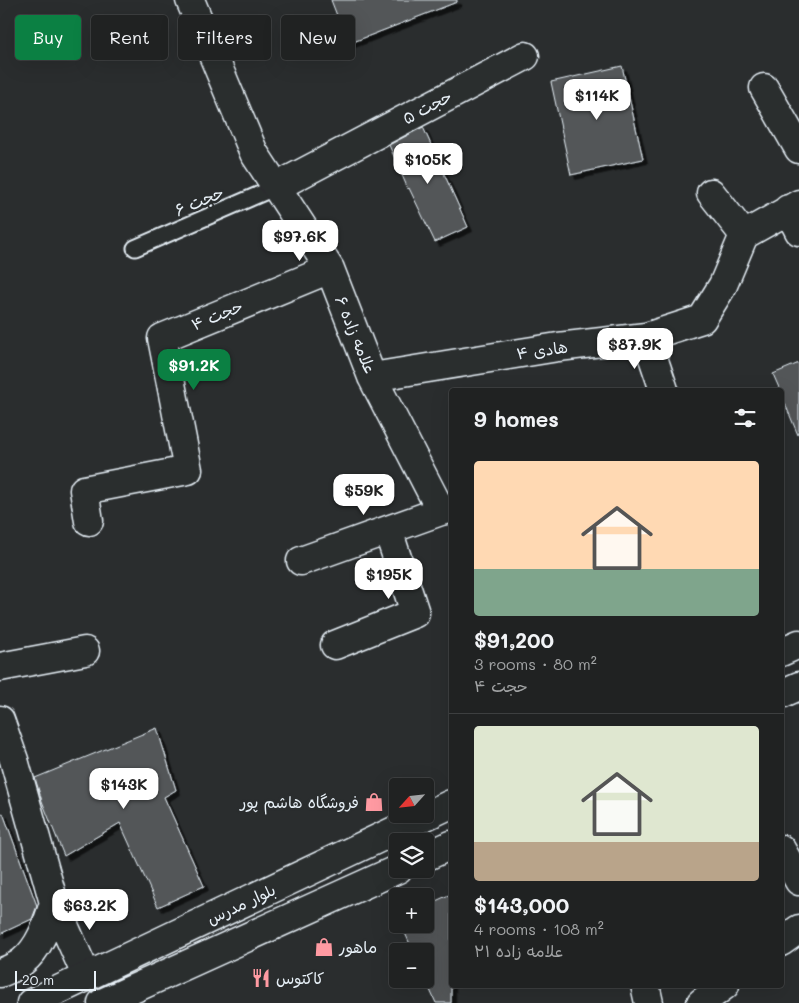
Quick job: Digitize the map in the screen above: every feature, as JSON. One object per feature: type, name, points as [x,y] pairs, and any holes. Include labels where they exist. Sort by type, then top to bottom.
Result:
[{"type":"street","name":"علامه زاده ۶","points":[[190,0],[254,153],[330,269],[372,377],[446,510]]},
{"type":"street","name":"حجت ۵","points":[[276,187],[525,56]]},
{"type":"street","points":[[764,88],[799,149]]},
{"type":"street","points":[[711,193],[744,236],[795,214]]},
{"type":"street","name":"هادی ۴","points":[[372,377],[558,348],[646,337],[702,319],[723,285],[744,236]]},
{"type":"street","name":"حجت ۴","points":[[88,521],[84,490],[188,470],[162,338],[330,269]]},
{"type":"street","points":[[646,337],[663,388]]},
{"type":"street","points":[[301,561],[446,510]]},
{"type":"street","points":[[335,645],[416,613],[388,530]]},
{"type":"street","points":[[784,651],[799,644]]},
{"type":"street","points":[[0,667],[85,651]]},
{"type":"street","points":[[784,693],[799,686]]},
{"type":"street","points":[[0,720],[14,760],[54,903],[87,977]]},
{"type":"street","name":"بلوار مدرس","points":[[31,1003],[449,805]]},
{"type":"street","points":[[434,853],[449,846]]},
{"type":"street","points":[[784,853],[799,880]]},
{"type":"street","name":"بلوار مدرس","points":[[102,1003],[389,873]]},
{"type":"street","points":[[0,973],[21,963],[35,949],[46,929],[54,903]]},
{"type":"street","points":[[784,940],[799,929]]},
{"type":"street","points":[[646,988],[649,1003]]},
{"type":"street","points":[[701,1003],[721,988]]},
{"type":"lane","name":"حجت ۶","points":[[135,248],[276,187]]},
{"type":"building","points":[[331,0],[457,0],[457,2],[355,41],[355,15],[337,15]]},
{"type":"building","points":[[622,66],[643,159],[571,175],[551,82]]},
{"type":"building","points":[[423,127],[468,227],[435,242],[408,189],[389,145]]},
{"type":"building","points":[[799,363],[799,435],[784,401],[784,388],[779,388],[773,374]]},
{"type":"building","points":[[157,728],[176,790],[164,797],[204,886],[158,907],[120,823],[64,856],[35,778]]},
{"type":"building","points":[[3,813],[37,906],[32,919],[0,934],[0,814]]},
{"type":"building","points":[[449,895],[449,988],[451,988],[451,1003],[436,1003],[429,988],[434,988],[434,943],[409,943],[405,933],[434,933],[434,902]]},
{"type":"place","name":"فروشگاه هاشم پور","points":[[374,802]]},
{"type":"place","name":"ماهور","points":[[324,947]]},
{"type":"place","name":"کاکتوس","points":[[261,978]]}]
